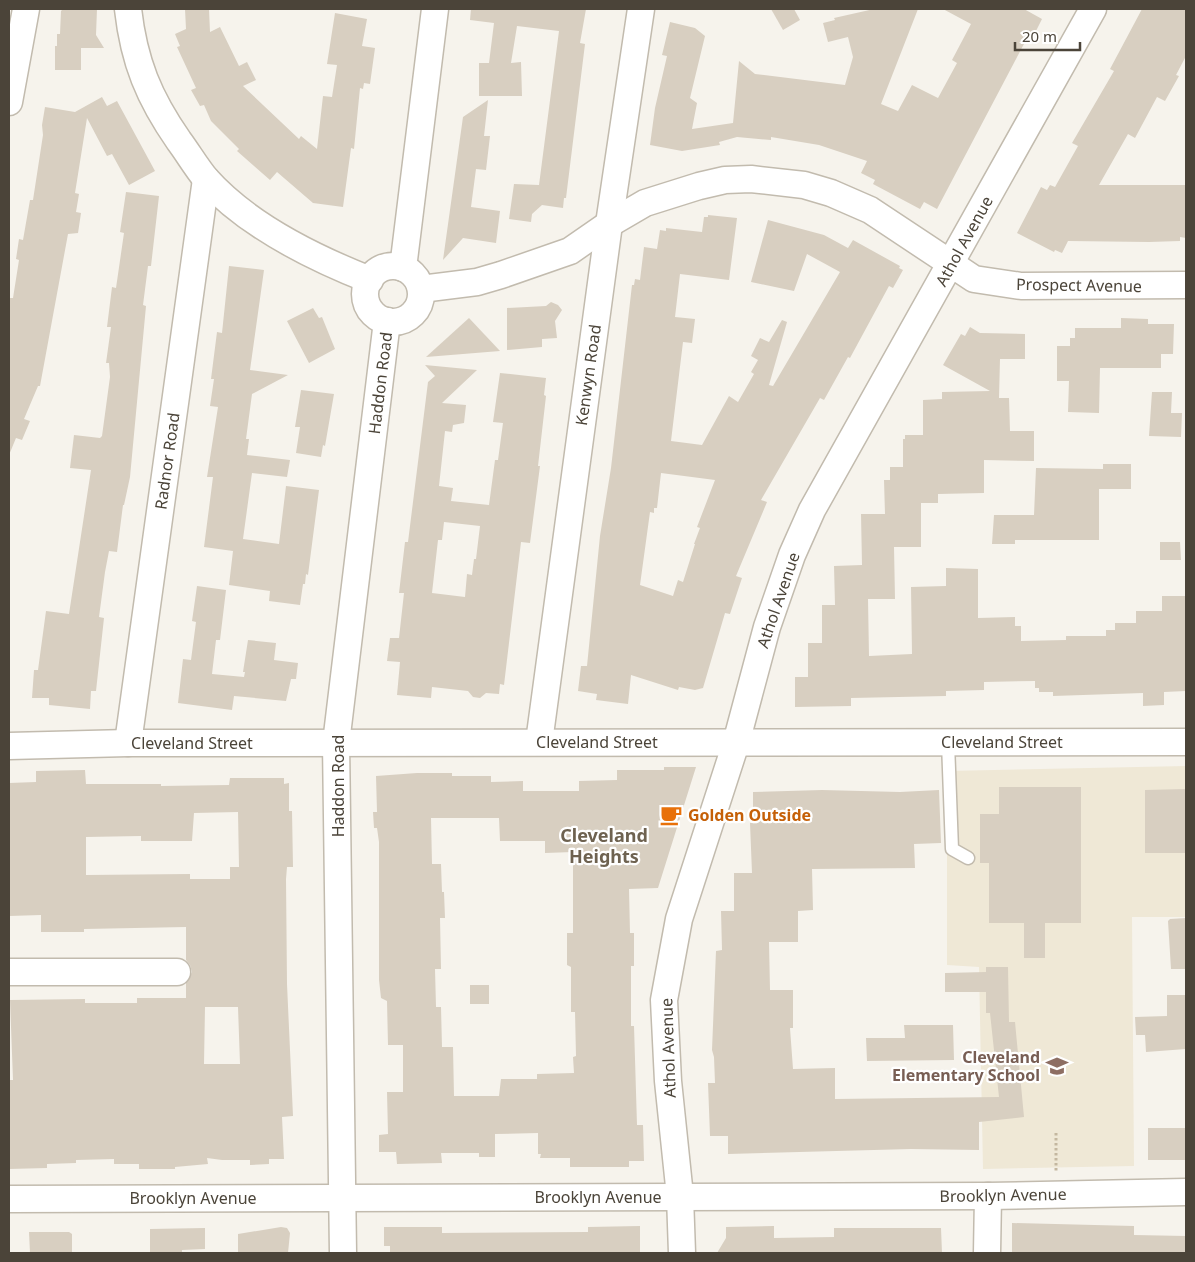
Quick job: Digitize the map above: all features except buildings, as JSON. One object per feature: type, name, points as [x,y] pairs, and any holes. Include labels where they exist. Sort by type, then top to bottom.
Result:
[{"type":"street","points":[[9,102],[26,9]]},
{"type":"street","points":[[128,9],[133,45],[147,88],[158,110],[206,179],[263,226],[323,259],[370,280]]},
{"type":"street","points":[[403,268],[435,9]]},
{"type":"street","name":"Kenwyn Road","points":[[539,742],[609,224],[641,9]]},
{"type":"street","name":"Athol Avenue","points":[[682,1253],[680,1196],[668,1081],[664,1000],[679,919],[736,743],[767,627],[792,555],[812,510],[1093,9]]},
{"type":"street","name":"Radnor Road","points":[[128,743],[206,179]]},
{"type":"street","name":"Prospect Avenue","points":[[421,289],[478,282],[570,251],[609,224],[645,203],[725,180],[779,181],[831,193],[870,210],[952,262],[974,279],[1022,286],[1186,285]]},
{"type":"street","points":[[384,268],[403,268],[414,276],[421,289],[419,304],[415,311],[403,320],[387,321],[374,314],[366,301],[367,286],[370,280],[384,268]]},
{"type":"street","name":"Haddon Road","points":[[344,1253],[336,743],[387,321]]},
{"type":"street","name":"Cleveland Street","points":[[9,746],[128,743],[1186,742]]},
{"type":"street","points":[[9,972],[177,972]]},
{"type":"street","name":"Brooklyn Avenue","points":[[9,1198],[988,1196],[1186,1192]]},
{"type":"street","points":[[987,1253],[988,1196]]},
{"type":"lane","points":[[948,743],[952,849],[968,858]]},
{"type":"path","points":[[1056,1133],[1056,1171]]},
{"type":"shaded area","name":"Cleveland Elementary School","points":[[1186,766],[1186,917],[1132,917],[1134,1166],[983,1169],[979,967],[947,965],[947,771]]},
{"type":"place","name":"Golden Outside","points":[[671,815]]},
{"type":"place","name":"Cleveland Elementary School","points":[[1057,1066]]},
{"type":"district","name":"Cleveland Heights","points":[[604,845]]}]
